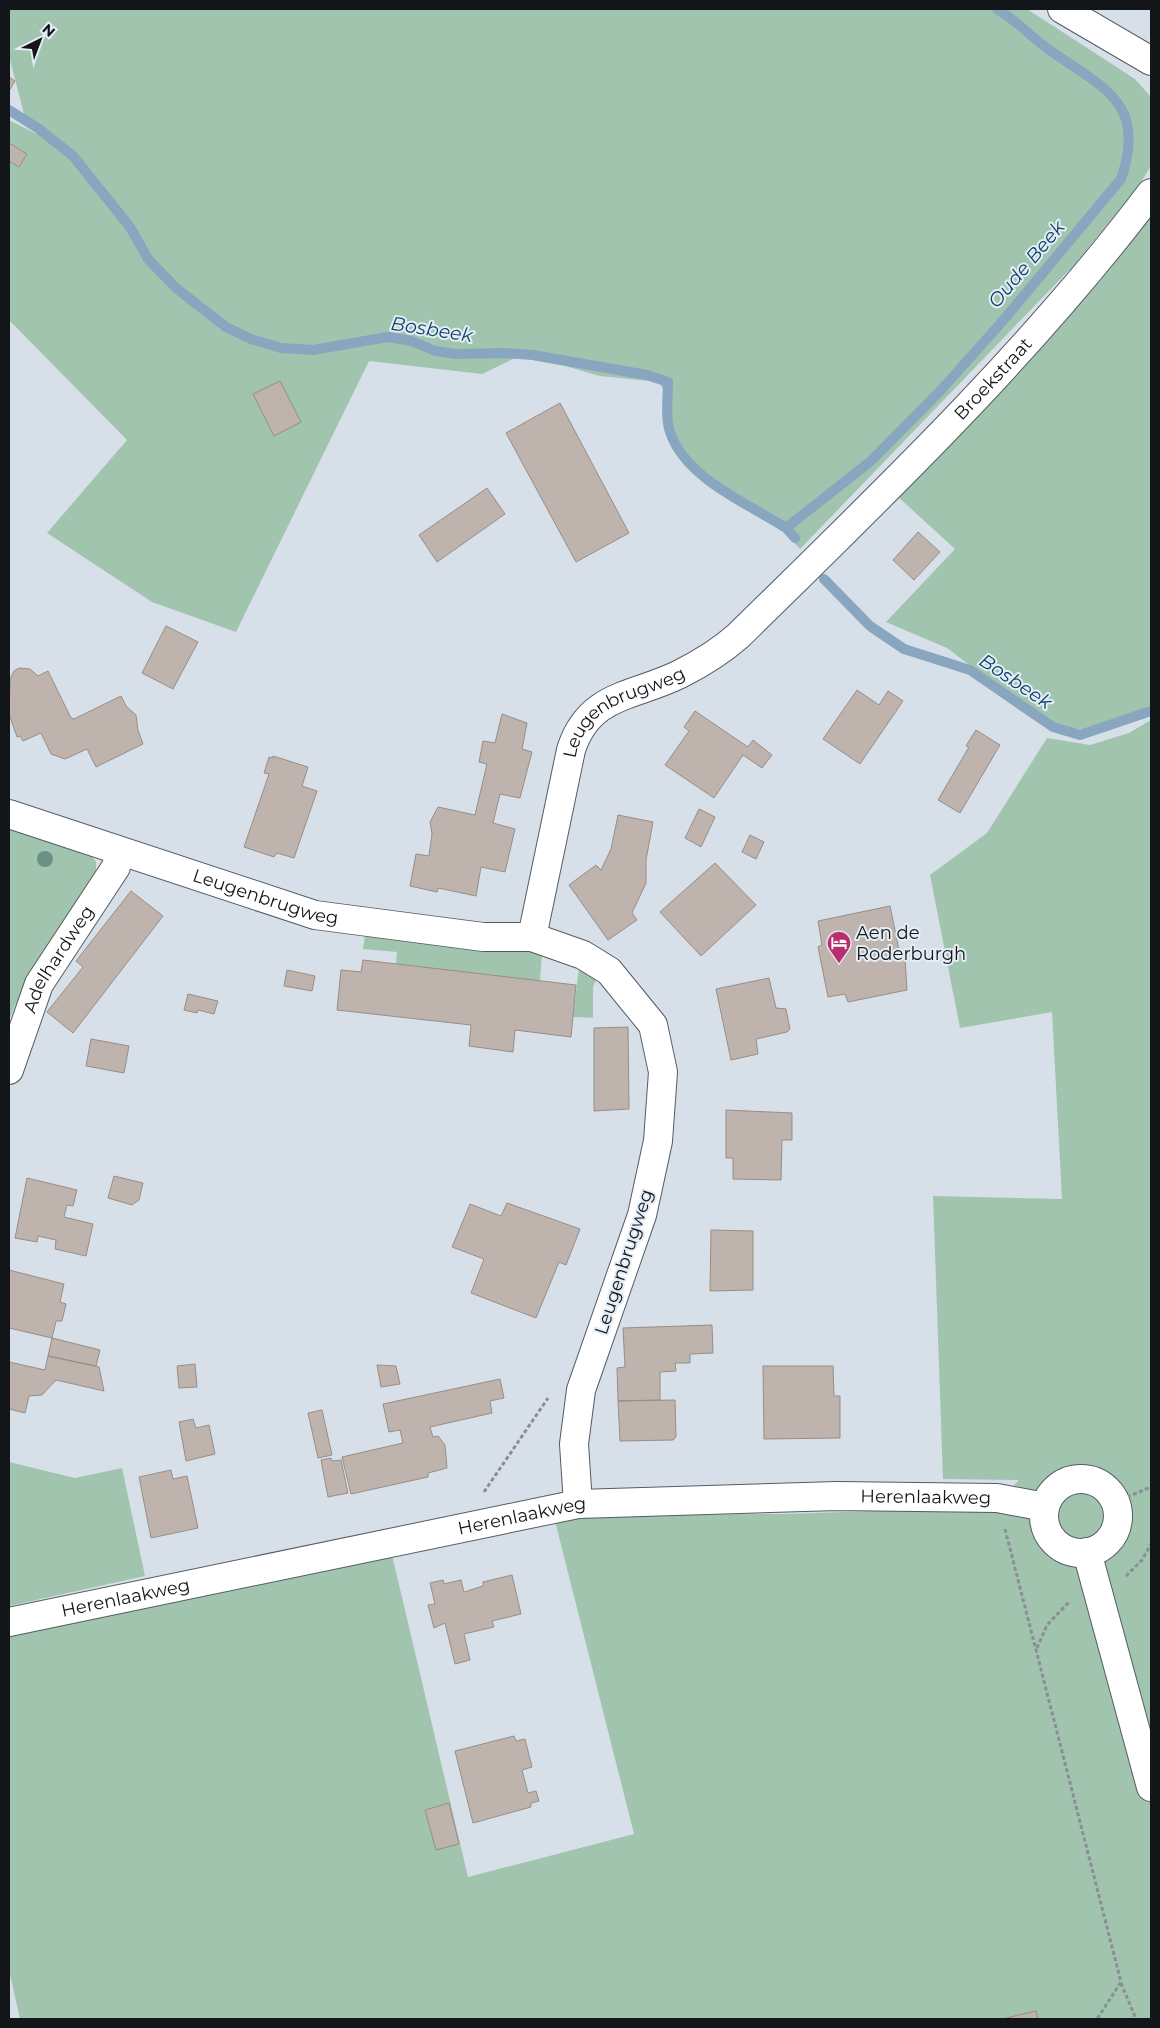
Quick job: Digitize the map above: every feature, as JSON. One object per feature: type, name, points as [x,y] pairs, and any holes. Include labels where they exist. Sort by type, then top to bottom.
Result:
[{"type":"street","points":[[1062,9],[1151,61]]},
{"type":"street","name":"Broekstraat","points":[[823,553],[948,428],[1076,286],[1151,193]]},
{"type":"street","name":"Leugenbrugweg","points":[[532,937],[571,750],[581,727],[597,709],[606,703],[680,674],[728,644],[823,553]]},
{"type":"street","name":"Leugenbrugweg","points":[[9,814],[315,915],[483,937],[532,937],[583,955],[609,970],[653,1025],[663,1072],[658,1141],[642,1215],[581,1390],[574,1444],[578,1504]]},
{"type":"street","name":"Adelhardweg","points":[[9,1070],[39,984],[116,867],[120,852]]},
{"type":"street","points":[[1078,1479],[1090,1480],[1100,1485],[1115,1502],[1117,1524],[1113,1534],[1107,1542],[1087,1552],[1075,1552],[1064,1549],[1054,1541],[1047,1531],[1044,1519],[1045,1507],[1057,1487],[1078,1479]]},
{"type":"street","name":"Herenlaakweg","points":[[9,1622],[578,1504],[838,1496],[997,1498],[1045,1507]]},
{"type":"street","points":[[1087,1552],[1151,1787]]},
{"type":"path","points":[[460,1528],[557,1385],[587,1375]]},
{"type":"path","points":[[1115,1502],[1151,1487]]},
{"type":"path","points":[[997,1498],[1121,1982],[1136,2019]]},
{"type":"path","points":[[1037,1650],[1047,1625],[1074,1599]]},
{"type":"path","points":[[1097,2019],[1121,1982]]},
{"type":"green space","points":[[9,9],[1027,9],[1135,79],[1151,97],[1151,166],[1138,187],[1074,265],[800,549],[764,510],[724,488],[683,458],[670,427],[670,401],[659,382],[600,376],[565,366],[517,357],[482,374],[369,361],[236,632],[152,602],[47,533],[127,440],[9,320],[9,120],[69,150],[24,114],[9,56]]},
{"type":"green space","points":[[1151,216],[1151,710],[1120,725],[1074,730],[1035,715],[947,648],[886,622],[955,549],[896,495],[1030,359],[1101,280]]},
{"type":"green space","points":[[1151,720],[1151,2019],[20,2019],[9,1970],[9,1636],[392,1555],[468,1877],[634,1834],[555,1521],[614,1515],[783,1514],[994,1507],[1019,1480],[943,1479],[933,1196],[1062,1199],[1052,1012],[960,1028],[930,875],[987,833],[1047,738],[1090,745],[1129,733]]},
{"type":"green space","points":[[9,827],[91,855],[96,862],[96,873],[16,1003],[9,1020]]},
{"type":"green space","points":[[365,935],[518,948],[542,953],[540,981],[396,964],[397,952],[363,949]]},
{"type":"green space","points":[[579,968],[597,977],[593,987],[593,1018],[573,1017]]},
{"type":"green space","points":[[9,1462],[75,1478],[122,1468],[145,1576],[9,1606]]},
{"type":"building","points":[[9,77],[15,81],[9,91]]},
{"type":"building","points":[[9,143],[27,154],[19,167],[9,161]]},
{"type":"building","points":[[280,381],[301,422],[274,436],[253,394]]},
{"type":"building","points":[[560,403],[629,533],[576,562],[506,433]]},
{"type":"building","points":[[487,488],[505,514],[437,562],[419,535]]},
{"type":"building","points":[[918,532],[940,552],[914,580],[893,560]]},
{"type":"building","points":[[166,626],[198,642],[173,689],[142,673]]},
{"type":"building","points":[[19,668],[30,669],[38,676],[48,671],[71,718],[74,719],[121,696],[126,706],[136,715],[138,730],[143,744],[96,767],[87,749],[65,759],[51,754],[41,733],[23,741],[20,736],[17,737],[9,714],[10,679],[14,671]]},
{"type":"building","points":[[857,690],[879,705],[888,691],[903,701],[860,764],[823,739]]},
{"type":"building","points":[[695,711],[748,747],[753,740],[772,755],[762,768],[743,755],[714,798],[665,765],[689,731],[684,727]]},
{"type":"building","points":[[502,714],[527,723],[522,749],[532,752],[520,798],[500,794],[493,823],[515,829],[505,872],[481,867],[476,896],[438,888],[437,892],[410,886],[416,854],[429,856],[432,834],[430,822],[438,807],[475,815],[487,764],[479,762],[483,741],[495,743]]},
{"type":"building","points":[[976,730],[1000,745],[960,813],[938,800],[969,747],[966,746]]},
{"type":"building","points":[[273,756],[308,767],[302,786],[317,791],[294,858],[277,853],[274,857],[244,847],[269,774],[264,773],[269,757],[273,758]]},
{"type":"building","points":[[699,809],[715,817],[701,847],[685,838]]},
{"type":"building","points":[[618,815],[653,822],[646,860],[646,883],[632,913],[637,920],[608,940],[569,885],[596,865],[601,870],[611,849]]},
{"type":"building","points":[[750,835],[764,842],[756,859],[742,852]]},
{"type":"building","points":[[715,863],[756,905],[701,956],[660,912]]},
{"type":"building","points":[[131,891],[163,916],[73,1033],[47,1012],[83,967],[76,961]]},
{"type":"building","points":[[890,906],[900,955],[905,959],[907,990],[848,1002],[845,994],[828,997],[818,947],[822,945],[818,921]]},
{"type":"building","points":[[363,960],[576,985],[571,1037],[515,1030],[513,1052],[469,1046],[471,1025],[337,1010],[341,970],[361,972]]},
{"type":"building","points":[[287,970],[315,976],[312,991],[284,986]]},
{"type":"building","points":[[769,978],[776,1008],[786,1009],[790,1029],[787,1032],[756,1039],[758,1054],[731,1060],[716,989]]},
{"type":"building","points":[[188,994],[218,1001],[214,1014],[198,1010],[197,1013],[184,1010]]},
{"type":"building","points":[[628,1027],[629,1109],[594,1111],[594,1028]]},
{"type":"building","points":[[91,1039],[129,1046],[124,1073],[86,1066]]},
{"type":"building","points":[[726,1110],[792,1113],[792,1140],[782,1140],[781,1180],[733,1179],[733,1158],[726,1158]]},
{"type":"building","points":[[114,1176],[143,1183],[139,1200],[132,1205],[108,1198]]},
{"type":"building","points":[[27,1178],[77,1190],[73,1206],[67,1205],[64,1217],[93,1224],[86,1256],[55,1249],[56,1240],[38,1236],[37,1242],[15,1238]]},
{"type":"building","points":[[507,1203],[580,1229],[566,1265],[559,1262],[536,1318],[471,1293],[484,1259],[452,1247],[470,1204],[501,1216]]},
{"type":"building","points":[[711,1230],[753,1231],[753,1290],[710,1291]]},
{"type":"building","points":[[9,1270],[64,1284],[60,1302],[66,1304],[62,1321],[56,1321],[52,1338],[9,1328]]},
{"type":"building","points":[[712,1325],[713,1353],[690,1354],[690,1363],[675,1363],[676,1371],[660,1372],[660,1400],[618,1401],[617,1368],[625,1367],[623,1328]]},
{"type":"building","points":[[52,1338],[100,1350],[96,1366],[48,1356]]},
{"type":"building","points":[[48,1356],[99,1367],[104,1391],[56,1380],[42,1395],[29,1396],[25,1413],[9,1409],[9,1362],[45,1370]]},
{"type":"building","points":[[195,1364],[197,1387],[179,1388],[177,1366]]},
{"type":"building","points":[[377,1365],[396,1366],[400,1384],[381,1387]]},
{"type":"building","points":[[763,1366],[833,1366],[834,1396],[840,1396],[840,1438],[764,1439]]},
{"type":"building","points":[[500,1379],[504,1398],[490,1401],[492,1413],[430,1427],[433,1437],[438,1436],[445,1445],[447,1468],[428,1473],[428,1477],[351,1494],[342,1457],[403,1443],[400,1430],[389,1432],[383,1404]]},
{"type":"building","points":[[675,1400],[676,1437],[673,1440],[620,1441],[618,1401]]},
{"type":"building","points":[[322,1410],[332,1455],[318,1458],[308,1413]]},
{"type":"building","points":[[193,1419],[196,1428],[209,1425],[215,1454],[186,1461],[179,1422]]},
{"type":"building","points":[[331,1458],[332,1461],[341,1460],[348,1493],[328,1497],[321,1460]]},
{"type":"building","points":[[171,1470],[173,1479],[187,1476],[198,1528],[151,1538],[139,1477]]},
{"type":"building","points":[[512,1575],[521,1614],[492,1621],[494,1627],[464,1634],[470,1660],[455,1664],[445,1623],[434,1628],[428,1605],[435,1604],[430,1583],[443,1580],[444,1584],[461,1580],[464,1592],[483,1586],[483,1582]]},
{"type":"building","points":[[514,1736],[516,1741],[525,1739],[532,1767],[522,1770],[528,1793],[536,1791],[539,1801],[531,1803],[531,1807],[473,1823],[455,1751]]},
{"type":"building","points":[[449,1803],[459,1844],[436,1850],[425,1810]]},
{"type":"building","points":[[1036,2011],[1038,2019],[1002,2019]]},
{"type":"waterway","name":"Oude Beek","points":[[786,528],[871,461],[942,389],[1007,316],[1121,179],[1128,153],[1128,131],[1124,114],[1114,99],[1102,86],[1048,49],[997,9]]},
{"type":"waterway","name":"Bosbeek","points":[[9,110],[39,129],[73,156],[130,227],[148,259],[176,288],[226,327],[251,339],[281,348],[313,350],[388,337],[412,341],[435,351],[456,354],[503,353],[533,355],[647,375],[668,382],[668,426],[678,448],[689,463],[719,488],[786,528],[795,538]]},
{"type":"waterway","name":"Bosbeek","points":[[824,579],[870,626],[904,649],[970,670],[1053,727],[1080,735],[1151,711]]},
{"type":"place","name":"Aen de Roderburgh","points":[[839,964]]}]
